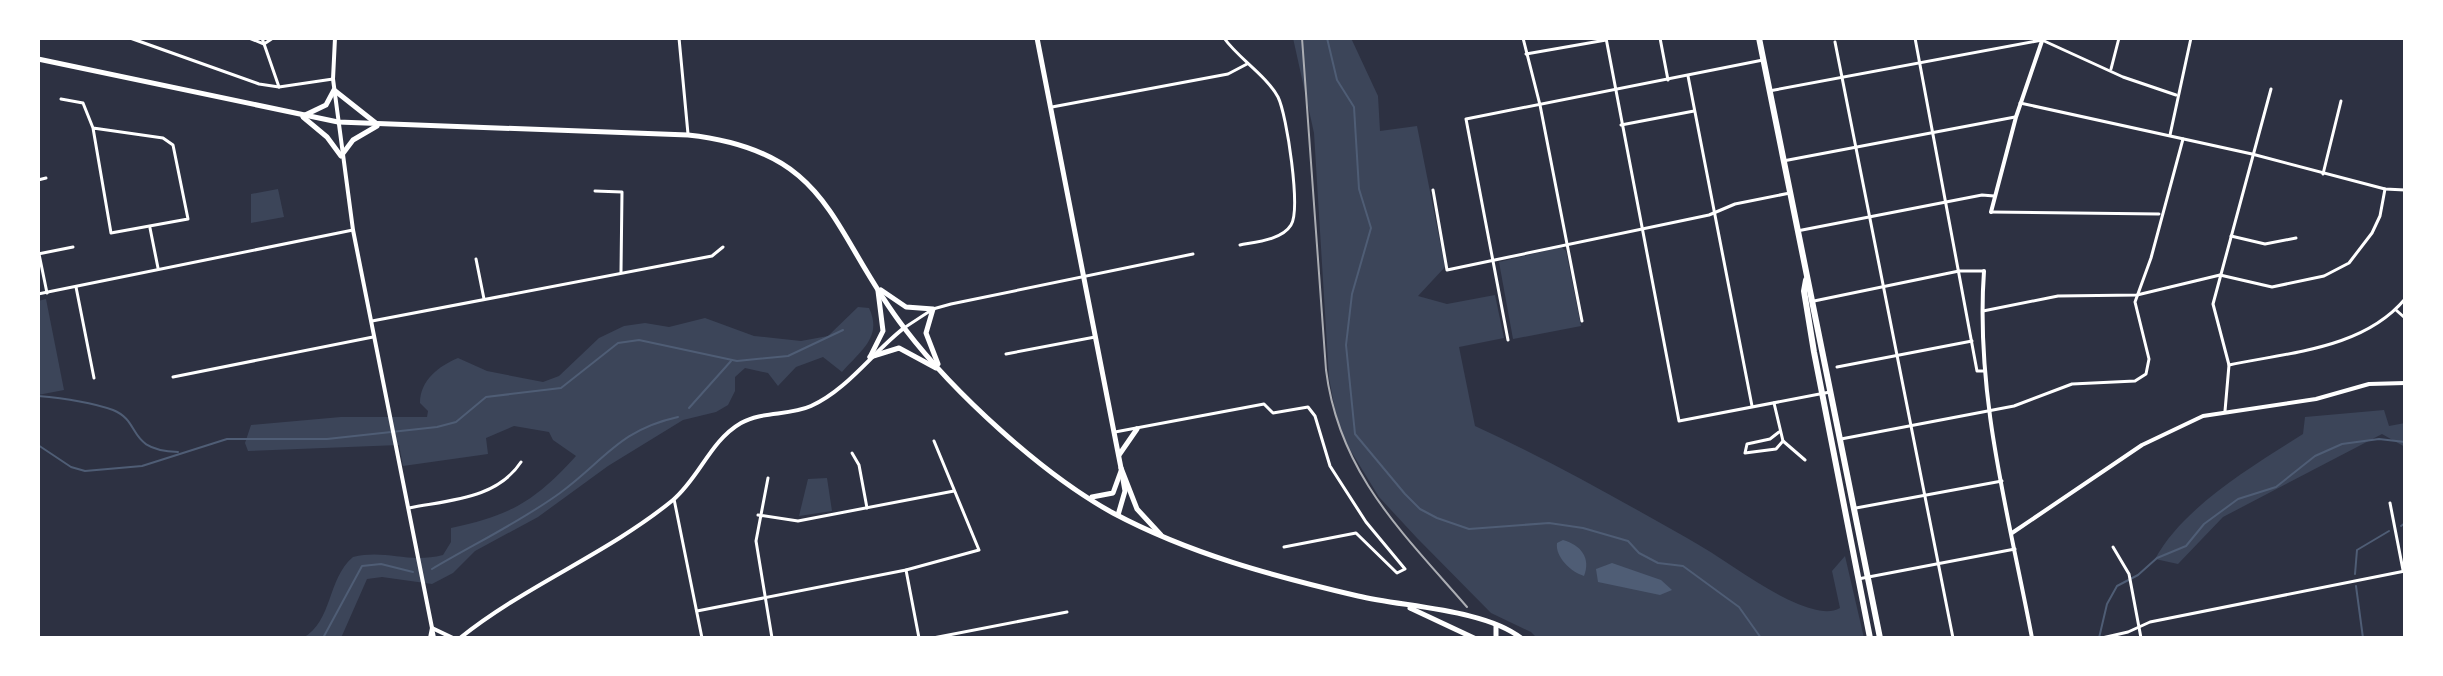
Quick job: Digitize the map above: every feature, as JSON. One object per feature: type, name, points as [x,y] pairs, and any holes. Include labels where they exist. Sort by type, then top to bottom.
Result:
[{"type":"highway","points":[[1759,38],[1810,302],[1822,393],[1870,638]]},
{"type":"highway","points":[[1810,302],[1831,391],[1880,638]]},
{"type":"main road","points":[[1037,38],[1125,491],[1118,515]]},
{"type":"main road","points":[[38,59],[338,122],[688,135],[744,144],[807,180],[904,328],[941,370],[1014,441],[1087,496],[1164,539],[1227,563],[1402,605],[1444,610],[1496,625],[1521,638]]},
{"type":"main road","points":[[302,116],[326,105],[334,90],[379,125]]},
{"type":"main road","points":[[302,116],[327,137],[341,156],[353,140],[379,125]]},
{"type":"main road","points":[[877,287],[906,307],[933,309],[926,333],[941,370]]},
{"type":"main road","points":[[870,357],[883,324],[877,287]]},
{"type":"main road","points":[[870,357],[899,348],[941,370]]},
{"type":"main road","points":[[1119,456],[1137,429]]},
{"type":"main road","points":[[1087,496],[1099,498],[1113,493],[1121,468]]},
{"type":"main road","points":[[1121,468],[1137,509],[1164,539]]},
{"type":"main road","points":[[1402,605],[1474,638]]},
{"type":"main road","points":[[1496,625],[1496,638]]},
{"type":"street","points":[[130,38],[237,79],[279,87],[333,79]]},
{"type":"street","points":[[249,38],[264,44]]},
{"type":"street","points":[[262,38],[279,87]]},
{"type":"street","points":[[264,44],[273,38]]},
{"type":"street","points":[[335,38],[333,79],[341,156],[432,638]]},
{"type":"street","points":[[679,38],[688,135]]},
{"type":"street","points":[[1224,38],[1267,83],[1284,112],[1294,211],[1291,225],[1279,234],[1240,245]]},
{"type":"street","points":[[1523,38],[1540,105],[1582,321]]},
{"type":"street","points":[[1660,38],[1668,80]]},
{"type":"street","points":[[1915,38],[1977,371],[1984,371]]},
{"type":"street","points":[[2111,69],[2119,38]]},
{"type":"street","points":[[2170,135],[2176,95],[2191,38]]},
{"type":"street","points":[[1526,54],[1606,39],[1679,421],[1831,391]]},
{"type":"street","points":[[2042,39],[2020,103],[1991,212],[2161,214]]},
{"type":"street","points":[[1769,91],[2042,39],[2123,77],[2176,95]]},
{"type":"street","points":[[1835,42],[1953,638]]},
{"type":"street","points":[[1508,340],[1466,119],[1763,60]]},
{"type":"street","points":[[1050,107],[1228,74],[1247,64]]},
{"type":"street","points":[[1688,76],[1752,408]]},
{"type":"street","points":[[2225,411],[2229,365],[2213,304],[2271,89]]},
{"type":"street","points":[[61,99],[83,103],[93,128],[111,233],[188,219],[173,145],[163,138],[93,128]]},
{"type":"street","points":[[2323,174],[2341,101]]},
{"type":"street","points":[[2020,103],[2252,154],[2385,189],[2405,190]]},
{"type":"street","points":[[1621,125],[1694,111]]},
{"type":"street","points":[[1783,161],[2016,117]]},
{"type":"street","points":[[1841,439],[2014,406],[2072,384],[2135,381],[2146,374],[2149,359],[2136,316],[2137,295],[2151,258],[2183,139]]},
{"type":"street","points":[[38,180],[46,178]]},
{"type":"street","points":[[1981,311],[2058,296],[2137,295],[2220,275],[2272,287],[2338,271],[2372,233],[2380,216],[2385,189]]},
{"type":"street","points":[[1433,190],[1447,270],[1566,242],[1709,215],[1713,211],[1790,193]]},
{"type":"street","points":[[595,191],[622,192],[621,273]]},
{"type":"street","points":[[1797,231],[1946,202],[1994,196]]},
{"type":"street","points":[[150,228],[158,269]]},
{"type":"street","points":[[38,294],[353,230]]},
{"type":"street","points":[[2231,236],[2265,244],[2296,238]]},
{"type":"street","points":[[47,293],[39,254],[73,247]]},
{"type":"street","points":[[372,321],[712,256],[723,247]]},
{"type":"street","points":[[460,638],[490,613],[575,566],[674,499],[727,433],[760,416],[802,409],[824,399],[904,328],[933,309],[1193,254]]},
{"type":"street","points":[[476,259],[484,299]]},
{"type":"street","points":[[1810,302],[1959,271],[1984,271],[1981,311],[1987,411],[2032,638]]},
{"type":"street","points":[[76,287],[94,378]]},
{"type":"street","points":[[2229,365],[2335,343],[2370,331],[2405,299]]},
{"type":"street","points":[[2396,310],[2405,318]]},
{"type":"street","points":[[173,377],[375,337]]},
{"type":"street","points":[[1006,354],[1095,337]]},
{"type":"street","points":[[1837,367],[1972,341]]},
{"type":"street","points":[[2012,533],[2146,442],[2203,416],[2316,399],[2369,384],[2405,383]]},
{"type":"street","points":[[1774,403],[1783,441],[1805,460]]},
{"type":"street","points":[[1114,433],[1264,404],[1273,413],[1308,407],[1315,416],[1330,466],[1366,522],[1405,569],[1397,573],[1356,533],[1284,547]]},
{"type":"street","points":[[1779,432],[1770,439],[1747,444],[1745,453],[1776,449],[1783,441]]},
{"type":"street","points":[[697,611],[906,570],[979,550],[934,441]]},
{"type":"street","points":[[852,453],[859,465],[867,508]]},
{"type":"street","points":[[409,508],[485,493],[507,479],[521,462]]},
{"type":"street","points":[[768,478],[758,515],[756,552],[772,638]]},
{"type":"street","points":[[1854,509],[2002,481]]},
{"type":"street","points":[[758,515],[798,521],[954,491]]},
{"type":"street","points":[[674,499],[702,638]]},
{"type":"street","points":[[2102,638],[2139,627],[2404,571],[2390,503]]},
{"type":"street","points":[[2113,547],[2129,574],[2141,638]]},
{"type":"street","points":[[1858,579],[2015,549]]},
{"type":"street","points":[[906,570],[919,638]]},
{"type":"street","points":[[933,638],[1067,612]]},
{"type":"street","points":[[432,628],[453,638]]},
{"type":"shaded area","points":[[1293,38],[1351,38],[1378,96],[1380,131],[1417,126],[1445,267],[1418,296],[1447,304],[1495,295],[1504,338],[1459,347],[1475,426],[1609,494],[1803,606],[1825,611],[1840,608],[1832,571],[1845,556],[1864,638],[1537,638],[1531,632],[1491,613],[1417,538],[1379,497],[1346,443],[1337,420],[1329,378],[1314,133]]},
{"type":"shaded area","points":[[278,189],[284,217],[251,223],[251,194]]},
{"type":"shaded area","points":[[1561,247],[1566,251],[1581,326],[1513,339],[1499,262]]},
{"type":"shaded area","points":[[46,299],[64,390],[38,395],[38,301]]},
{"type":"shaded area","points":[[858,307],[869,308],[873,327],[868,343],[842,372],[823,357],[796,367],[778,386],[768,373],[745,368],[735,377],[735,391],[728,405],[716,412],[683,420],[608,466],[538,517],[475,551],[453,573],[432,584],[382,577],[367,579],[341,638],[303,638],[320,621],[338,577],[353,557],[419,558],[443,555],[451,542],[451,528],[506,512],[534,496],[576,456],[553,440],[549,432],[514,426],[486,438],[488,454],[403,466],[399,445],[248,451],[245,443],[251,425],[341,417],[427,417],[428,411],[420,403],[423,387],[444,365],[458,358],[487,371],[543,382],[559,376],[599,338],[624,326],[645,323],[669,327],[705,318],[754,336],[801,341],[828,336]]},
{"type":"shaded area","points":[[2384,410],[2389,426],[2405,423],[2405,447],[2382,434],[2223,517],[2178,564],[2155,559],[2183,522],[2201,505],[2303,434],[2305,417]]},
{"type":"shaded area","points":[[827,478],[832,511],[799,516],[808,479]]},
{"type":"shaded area","points":[[1563,540],[1583,553],[1586,563],[1584,576],[1561,559],[1557,543]]},
{"type":"shaded area","points":[[1612,563],[1661,580],[1672,590],[1660,595],[1598,582],[1596,569]]},
{"type":"waterway","points":[[1327,38],[1337,80],[1354,107],[1359,189],[1371,228],[1352,294],[1346,345],[1355,434],[1405,494],[1420,509],[1437,518],[1469,529],[1549,523],[1583,528],[1628,541],[1639,553],[1658,563],[1683,566],[1739,607],[1761,638]]},
{"type":"waterway","points":[[38,445],[71,467],[85,471],[142,466],[227,439],[327,439],[437,427],[456,422],[486,397],[561,388],[618,343],[639,340],[737,361],[788,356],[843,330]]},
{"type":"waterway","points":[[689,408],[731,361]]},
{"type":"waterway","points":[[38,396],[113,410],[128,421],[142,441],[161,450],[178,452]]},
{"type":"waterway","points":[[432,569],[545,504],[627,438],[678,417]]},
{"type":"waterway","points":[[2099,638],[2107,604],[2117,586],[2138,575],[2157,558],[2186,546],[2204,524],[2238,499],[2276,487],[2315,456],[2342,444],[2379,439],[2405,442]]},
{"type":"waterway","points":[[2401,526],[2405,523]]},
{"type":"waterway","points":[[2355,574],[2357,550],[2389,531]]},
{"type":"waterway","points":[[323,638],[362,566],[381,564],[413,572]]},
{"type":"waterway","points":[[2356,586],[2363,638]]},
{"type":"railway","points":[[1302,38],[1326,370],[1333,407],[1344,440],[1377,499],[1467,607]]}]
